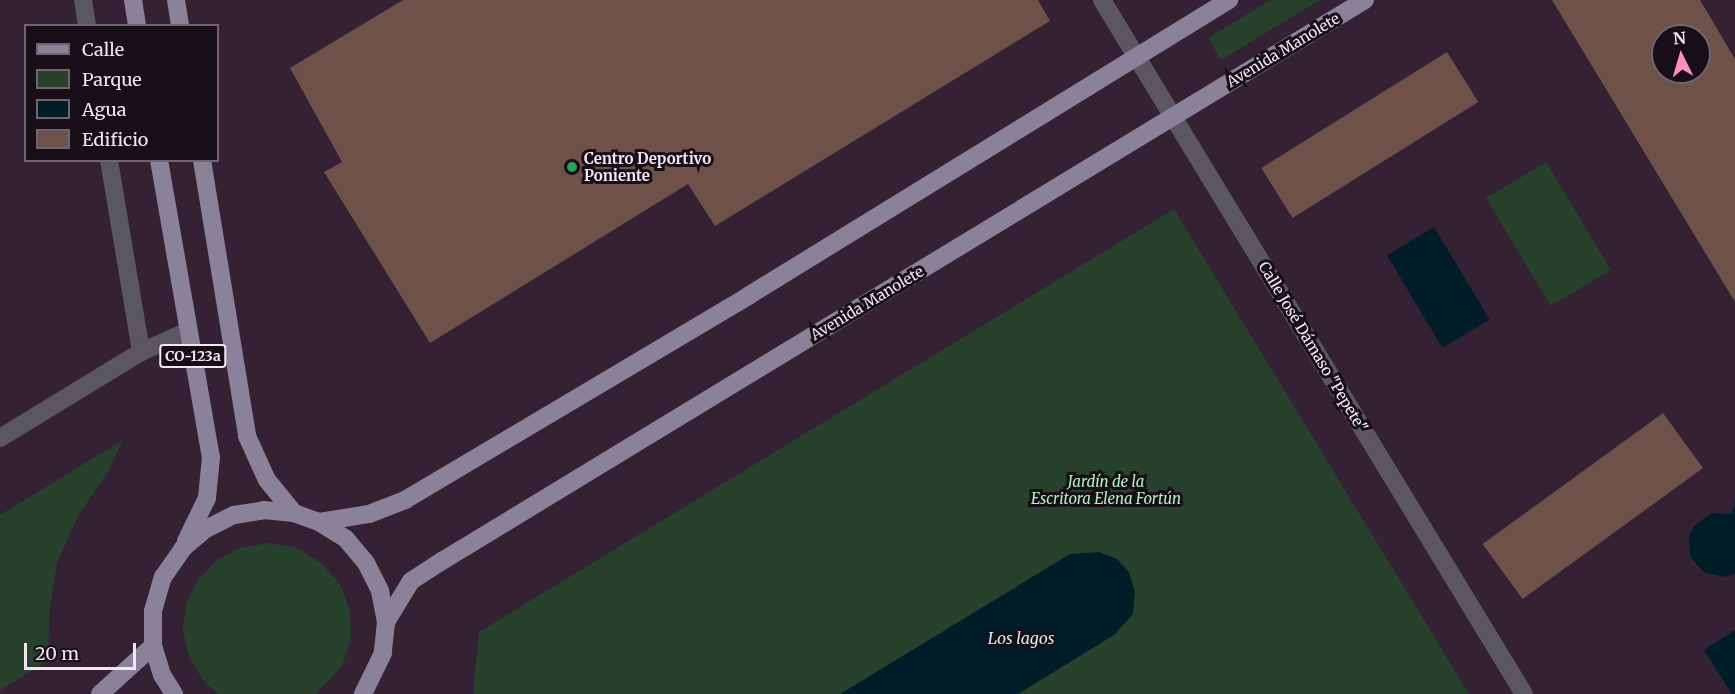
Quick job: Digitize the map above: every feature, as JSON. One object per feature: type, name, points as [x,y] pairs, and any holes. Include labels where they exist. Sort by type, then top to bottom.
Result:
[{"type":"main road","points":[[133,0],[137,24]]},
{"type":"main road","points":[[176,0],[180,24]]},
{"type":"main road","points":[[319,522],[369,514],[405,500],[738,302],[1135,55],[1229,0]]},
{"type":"main road","name":"Avenida Manolete","points":[[386,622],[411,581],[442,561],[1365,0]]},
{"type":"main road","name":"CO-123a","points":[[159,162],[210,457],[207,498],[183,548]]},
{"type":"main road","name":"CO-123a","points":[[202,162],[247,436],[267,480],[294,513]]},
{"type":"main road","points":[[174,694],[162,675],[153,646],[153,611],[159,588],[183,548],[206,529],[234,516],[264,510],[294,513],[319,522],[346,539],[366,563],[380,591],[386,622],[383,653],[363,694]]},
{"type":"main road","points":[[100,694],[153,646]]},
{"type":"street","points":[[83,0],[87,24]]},
{"type":"street","name":"Calle José Dámaso \"Pepete\"","points":[[1102,0],[1524,694]]},
{"type":"street","points":[[109,162],[141,352]]},
{"type":"street","points":[[0,438],[141,352],[188,331]]},
{"type":"green space","points":[[1271,0],[1320,0],[1221,60],[1208,38]]},
{"type":"green space","points":[[1546,162],[1611,270],[1551,306],[1486,198]]},
{"type":"green space","name":"Jardín de la Escritora Elena Fortún","points":[[1174,209],[1469,694],[473,694],[479,632]]},
{"type":"green space","points":[[123,440],[109,470],[78,516],[57,563],[49,614],[48,661],[0,690],[0,515]]},
{"type":"green space","points":[[268,543],[297,548],[321,563],[340,584],[350,611],[351,639],[342,666],[316,694],[218,694],[203,680],[189,657],[183,631],[186,604],[198,580],[217,560],[240,548]]},
{"type":"water","points":[[1434,227],[1490,320],[1442,348],[1387,255]]},
{"type":"water","points":[[1735,501],[1735,574],[1726,577],[1705,573],[1690,557],[1689,536],[1694,526],[1711,513],[1732,514]]},
{"type":"water","name":"Los lagos","points":[[1099,552],[1117,559],[1129,572],[1135,592],[1133,614],[1114,635],[1018,694],[840,694],[1070,554]]},
{"type":"water","points":[[1735,630],[1735,694],[1732,694],[1704,650]]},
{"type":"building","name":"Centro Deportivo Poniente","points":[[403,0],[1038,0],[1050,21],[715,226],[688,184],[430,343],[324,172],[342,162],[290,68]]},
{"type":"building","points":[[1552,0],[1700,0],[1735,59],[1735,302]]},
{"type":"building","points":[[1447,52],[1478,102],[1293,218],[1261,168]]},
{"type":"building","points":[[1663,413],[1703,468],[1523,599],[1483,544]]},
{"type":"place","name":"Centro Deportivo Poniente","points":[[572,167]]}]
